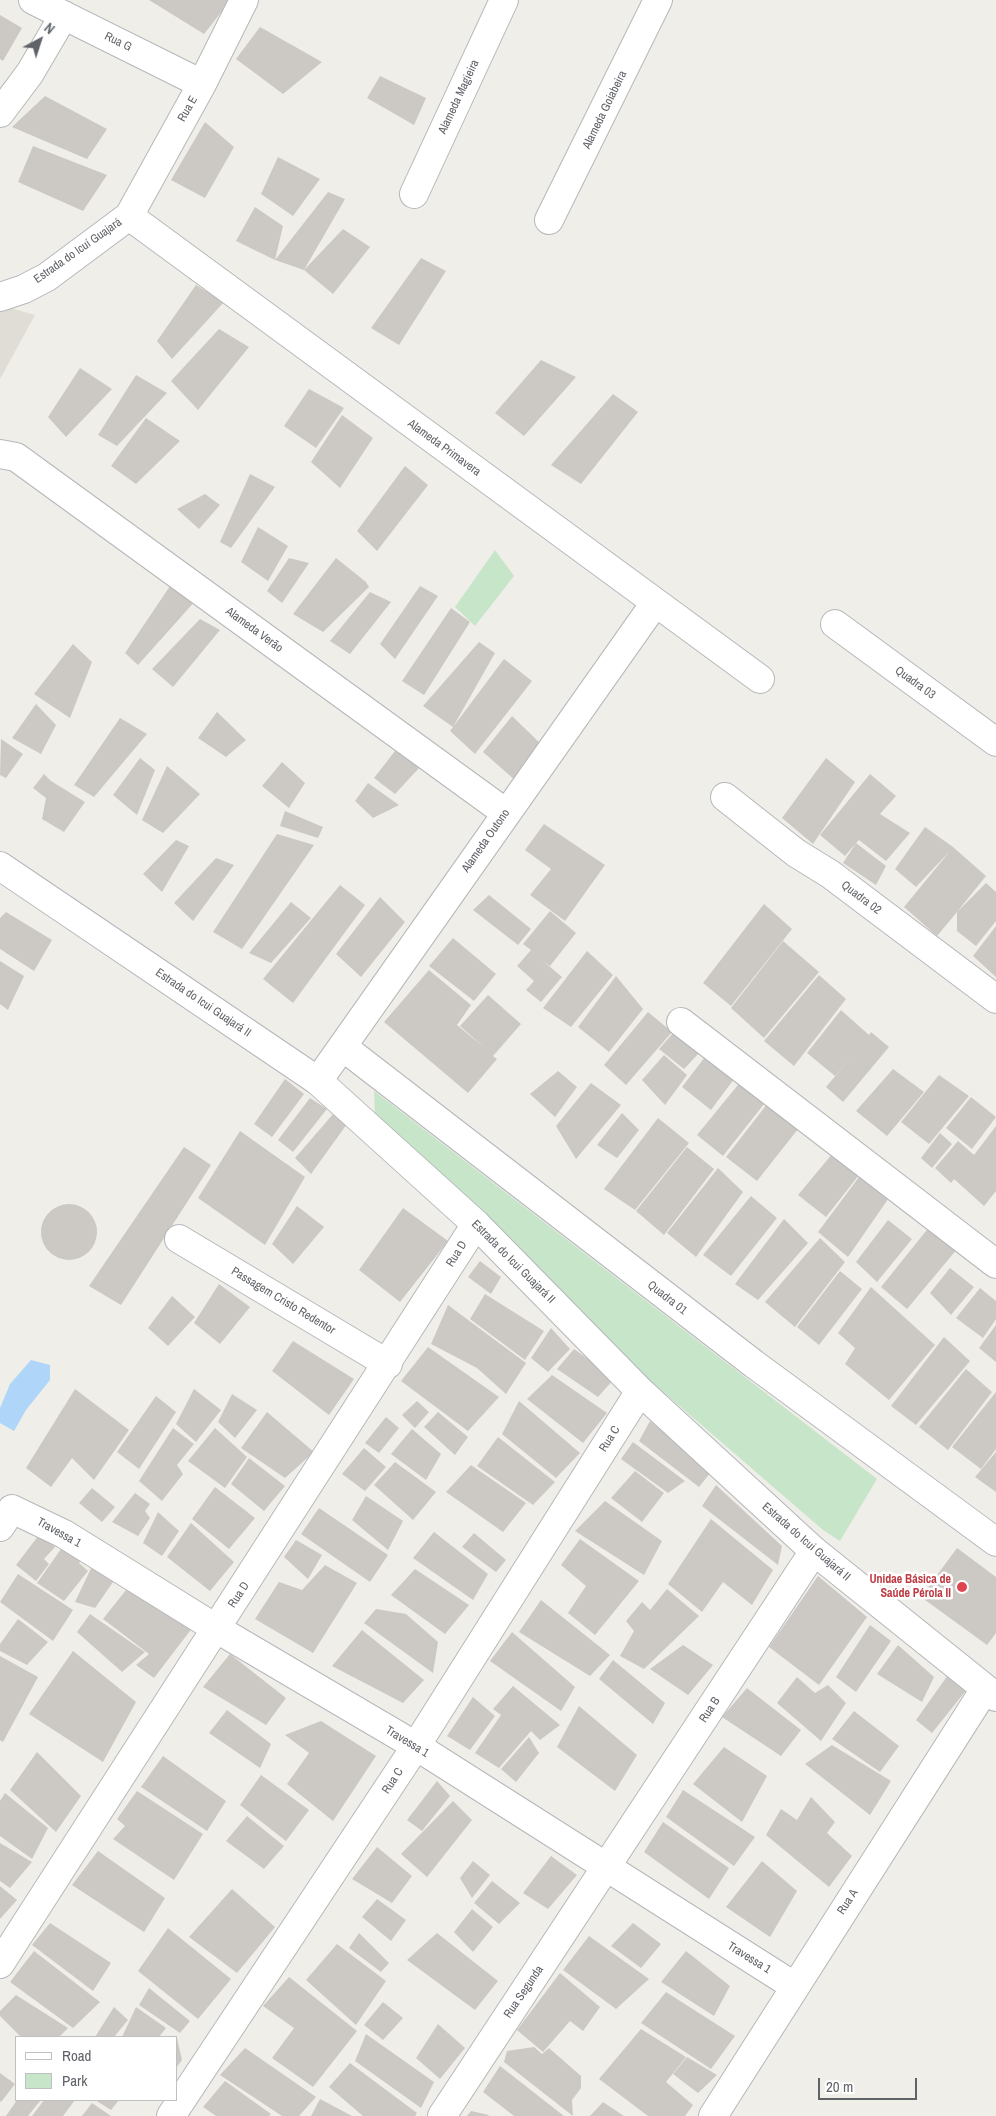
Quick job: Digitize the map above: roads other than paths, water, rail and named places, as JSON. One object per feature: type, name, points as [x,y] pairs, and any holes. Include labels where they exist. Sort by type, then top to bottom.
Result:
[{"type":"street","name":"Rua G","points":[[33,0],[202,84]]},
{"type":"street","name":"Rua E","points":[[129,216],[202,84],[244,0]]},
{"type":"street","name":"Alameda Magieira","points":[[414,194],[504,0]]},
{"type":"street","name":"Alameda Goiabeira","points":[[549,220],[658,0]]},
{"type":"street","points":[[0,113],[30,73],[64,15]]},
{"type":"street","name":"Estrada do Icuí Guajará","points":[[0,297],[24,289],[47,277],[129,216]]},
{"type":"street","name":"Alameda Primavera","points":[[129,216],[760,679]]},
{"type":"street","name":"Alameda Verão","points":[[0,454],[16,457],[506,813]]},
{"type":"street","name":"Alameda Outono","points":[[318,1081],[655,603]]},
{"type":"street","name":"Quadra 03","points":[[835,624],[996,742]]},
{"type":"street","name":"Quadra 02","points":[[725,797],[796,853],[830,874],[996,999]]},
{"type":"street","name":"Estrada do Icui Guajará II","points":[[0,866],[318,1081],[476,1224],[640,1391],[814,1551],[990,1693]]},
{"type":"street","points":[[681,1022],[996,1264]]},
{"type":"street","name":"Quadra 01","points":[[343,1047],[754,1364],[996,1542]]},
{"type":"street","name":"Rua D","points":[[0,1964],[388,1364],[476,1224]]},
{"type":"street","name":"Passagem Cristo Redentor","points":[[179,1239],[388,1364]]},
{"type":"street","name":"Rua C","points":[[171,2116],[416,1746],[640,1391]]},
{"type":"street","name":"Travessa 1","points":[[6,1518],[64,1534],[217,1629],[416,1746],[606,1869],[794,1986]]},
{"type":"street","name":"Rua B","points":[[606,1869],[814,1551]]},
{"type":"street","name":"Rua A","points":[[713,2116],[794,1986],[990,1693]]},
{"type":"street","name":"Rua Segunda","points":[[442,2116],[606,1869]]},
{"type":"water","points":[[31,1360],[50,1365],[50,1380],[26,1410],[14,1431],[0,1423],[0,1408],[10,1384]]},
{"type":"place","name":"Unidae Básica de Saúde Pérola II","points":[[962,1587]]}]
